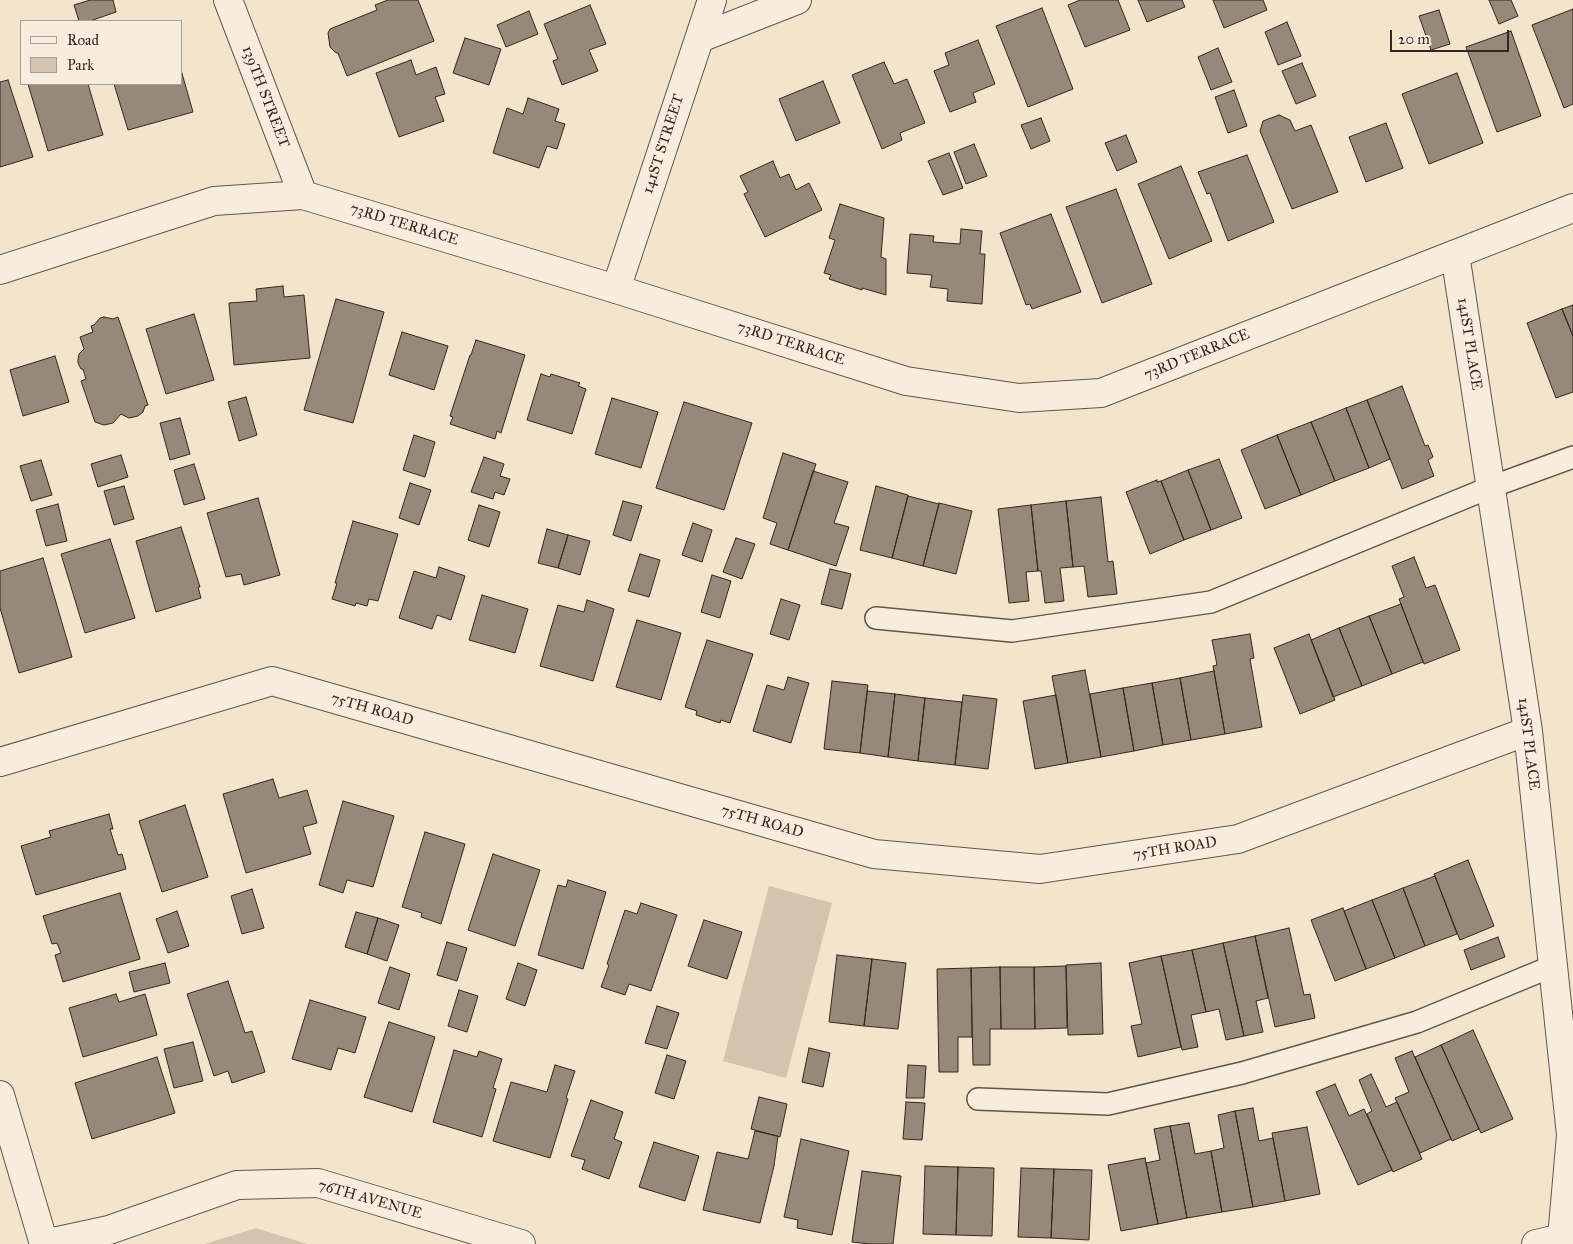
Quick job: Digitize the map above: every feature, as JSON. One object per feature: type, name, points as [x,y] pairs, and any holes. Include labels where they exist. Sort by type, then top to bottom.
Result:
[{"type":"street","name":"139TH STREET","points":[[228,0],[303,195]]},
{"type":"street","name":"141ST STREET","points":[[616,289],[712,0]]},
{"type":"street","points":[[700,38],[797,0]]},
{"type":"street","name":"73RD TERRACE","points":[[0,270],[214,202],[303,195],[616,289],[906,380],[1020,398],[1101,393],[1573,208]]},
{"type":"street","name":"141ST PLACE","points":[[1455,254],[1528,731],[1571,1135],[1562,1238],[1536,1244]]},
{"type":"street","name":"75TH ROAD","points":[[0,762],[272,681],[874,854],[1040,869],[1238,839],[1528,731]]},
{"type":"street","points":[[0,1095],[44,1244]]},
{"type":"street","name":"76TH AVENUE","points":[[44,1244],[109,1230],[237,1185],[318,1184],[521,1244]]},
{"type":"lane","points":[[876,618],[1012,631],[1211,602],[1491,487],[1573,456]]},
{"type":"lane","points":[[978,1099],[1108,1104],[1242,1073],[1417,1022],[1553,966]]},
{"type":"green space","points":[[769,886],[832,903],[786,1078],[723,1061]]},
{"type":"green space","points":[[256,1228],[307,1244],[205,1244]]},
{"type":"building","points":[[90,0],[113,0],[116,12],[93,20],[79,20],[74,5]]},
{"type":"building","points":[[388,0],[418,0],[434,41],[347,76],[338,53],[330,47],[328,33],[330,29],[377,10],[375,5]]},
{"type":"building","points":[[1080,0],[1118,0],[1130,30],[1085,47],[1068,5]]},
{"type":"building","points":[[1138,0],[1182,0],[1185,7],[1147,22]]},
{"type":"building","points":[[1213,0],[1263,0],[1267,10],[1224,28]]},
{"type":"building","points":[[1489,0],[1511,0],[1518,16],[1499,24]]},
{"type":"building","points":[[590,5],[606,44],[589,50],[598,71],[562,85],[553,61],[558,59],[544,24]]},
{"type":"building","points":[[1042,8],[1073,89],[1028,107],[996,26]]},
{"type":"building","points":[[1573,9],[1573,104],[1564,108],[1532,25]]},
{"type":"building","points":[[1439,10],[1450,44],[1431,50],[1419,16]]},
{"type":"building","points":[[529,11],[538,34],[506,47],[497,25]]},
{"type":"building","points":[[1287,22],[1301,56],[1278,65],[1265,32]]},
{"type":"building","points":[[1511,31],[1541,116],[1497,132],[1466,47]]},
{"type":"building","points":[[465,38],[501,49],[489,85],[453,73]]},
{"type":"building","points":[[978,40],[995,84],[973,93],[976,102],[950,112],[934,71],[949,65],[945,53]]},
{"type":"building","points":[[1218,48],[1232,82],[1211,90],[1198,57]]},
{"type":"building","points":[[411,60],[416,75],[436,67],[445,94],[435,97],[444,121],[399,137],[376,73]]},
{"type":"building","points":[[884,62],[894,84],[907,79],[925,123],[900,133],[902,140],[882,149],[852,75]]},
{"type":"building","points":[[1302,63],[1316,96],[1296,104],[1282,71]]},
{"type":"building","points":[[1457,73],[1483,143],[1429,164],[1402,94]]},
{"type":"building","points":[[182,74],[193,112],[128,130],[114,85],[182,85]]},
{"type":"building","points":[[8,80],[33,157],[0,167],[0,82]]},
{"type":"building","points":[[823,81],[840,123],[796,141],[779,99]]},
{"type":"building","points":[[28,85],[88,85],[103,135],[48,151]]},
{"type":"building","points":[[1234,90],[1247,126],[1228,133],[1215,97]]},
{"type":"building","points":[[528,98],[559,109],[555,121],[565,124],[557,149],[547,146],[539,168],[493,153],[507,108],[523,114]]},
{"type":"building","points":[[1279,115],[1290,120],[1295,131],[1311,125],[1338,192],[1292,209],[1260,131],[1263,121]]},
{"type":"building","points":[[1041,118],[1050,141],[1031,149],[1021,125]]},
{"type":"building","points":[[1386,123],[1403,168],[1366,182],[1349,137]]},
{"type":"building","points":[[1126,135],[1137,162],[1117,171],[1105,143]]},
{"type":"building","points":[[974,144],[987,176],[966,184],[954,152]]},
{"type":"building","points":[[949,153],[963,188],[943,195],[928,161]]},
{"type":"building","points":[[1247,155],[1274,222],[1228,241],[1210,193],[1207,194],[1198,172]]},
{"type":"building","points":[[773,161],[780,178],[789,174],[796,190],[809,183],[822,210],[765,237],[744,194],[748,192],[740,176]]},
{"type":"building","points":[[1181,166],[1212,241],[1169,259],[1138,184]]},
{"type":"building","points":[[1116,189],[1152,284],[1102,303],[1066,207]]},
{"type":"building","points":[[840,204],[884,218],[881,257],[886,259],[886,295],[862,288],[862,290],[829,279],[831,275],[824,273],[835,240],[829,238]]},
{"type":"building","points":[[1051,214],[1081,292],[1032,309],[1030,304],[1026,305],[1000,233]]},
{"type":"building","points":[[961,229],[982,231],[980,254],[985,254],[982,304],[947,301],[948,289],[930,287],[932,275],[907,273],[910,234],[934,236],[933,242],[960,244]]},
{"type":"building","points":[[283,286],[284,297],[304,295],[310,358],[234,365],[229,303],[257,301],[256,289]]},
{"type":"building","points":[[336,299],[384,312],[353,423],[304,410]]},
{"type":"building","points":[[1573,305],[1573,336],[1562,309]]},
{"type":"building","points":[[1562,309],[1573,336],[1573,392],[1556,398],[1527,323]]},
{"type":"building","points":[[194,314],[214,380],[166,394],[146,329]]},
{"type":"building","points":[[104,317],[113,319],[118,317],[148,405],[145,406],[143,412],[138,416],[129,418],[121,414],[113,423],[104,425],[95,422],[81,381],[86,379],[78,359],[79,354],[84,349],[80,337],[93,332],[91,326]]},
{"type":"building","points":[[402,332],[448,346],[434,390],[389,375]]},
{"type":"building","points":[[476,340],[525,355],[501,433],[497,431],[495,439],[450,424],[453,417],[450,416]]},
{"type":"building","points":[[55,356],[69,402],[23,416],[10,370]]},
{"type":"building","points":[[541,374],[550,377],[551,374],[580,383],[578,386],[586,389],[572,434],[527,420]]},
{"type":"building","points":[[1402,386],[1425,446],[1428,445],[1433,457],[1428,460],[1434,476],[1402,489],[1367,400]]},
{"type":"building","points":[[246,397],[257,435],[239,441],[228,402]]},
{"type":"building","points":[[612,398],[658,412],[641,468],[595,454]]},
{"type":"building","points":[[1367,400],[1390,459],[1369,468],[1346,408]]},
{"type":"building","points":[[684,402],[752,423],[724,510],[656,488]]},
{"type":"building","points":[[1346,408],[1369,468],[1335,481],[1311,422]]},
{"type":"building","points":[[180,418],[190,454],[170,460],[160,423]]},
{"type":"building","points":[[1311,422],[1335,481],[1301,495],[1277,435]]},
{"type":"building","points":[[414,435],[435,442],[425,477],[403,470]]},
{"type":"building","points":[[1277,435],[1301,495],[1265,509],[1241,450]]},
{"type":"building","points":[[783,453],[816,464],[788,550],[770,544],[777,523],[763,518]]},
{"type":"building","points":[[121,455],[128,477],[98,487],[91,464]]},
{"type":"building","points":[[484,457],[504,464],[500,476],[510,479],[504,495],[495,492],[493,499],[471,492]]},
{"type":"building","points":[[1219,459],[1242,518],[1211,530],[1188,470]]},
{"type":"building","points":[[41,460],[52,495],[31,501],[20,466]]},
{"type":"building","points":[[194,464],[205,499],[184,505],[174,470]]},
{"type":"building","points":[[1188,470],[1211,530],[1184,540],[1161,481]]},
{"type":"building","points":[[813,471],[848,482],[834,523],[849,527],[836,566],[788,550]]},
{"type":"building","points":[[1157,480],[1157,482],[1161,481],[1184,540],[1150,554],[1126,492]]},
{"type":"building","points":[[410,483],[431,490],[419,525],[399,518]]},
{"type":"building","points":[[124,486],[134,519],[114,525],[104,491]]},
{"type":"building","points":[[876,486],[908,495],[892,558],[860,550]]},
{"type":"building","points":[[908,496],[939,504],[923,566],[892,558]]},
{"type":"building","points":[[1101,497],[1108,562],[1113,561],[1117,594],[1088,597],[1084,566],[1073,567],[1066,501]]},
{"type":"building","points":[[258,498],[280,575],[244,585],[241,574],[226,577],[207,513]]},
{"type":"building","points":[[623,501],[642,506],[631,541],[613,535]]},
{"type":"building","points":[[1066,501],[1073,567],[1060,568],[1064,601],[1045,603],[1041,571],[1038,571],[1031,505]]},
{"type":"building","points":[[939,503],[972,511],[956,574],[923,566]]},
{"type":"building","points":[[58,504],[67,541],[46,546],[36,510]]},
{"type":"building","points":[[479,505],[500,512],[489,547],[468,540]]},
{"type":"building","points":[[1031,505],[1038,571],[1026,572],[1029,601],[1009,603],[998,509]]},
{"type":"building","points":[[353,521],[398,534],[378,601],[369,599],[367,606],[356,603],[355,606],[332,599]]},
{"type":"building","points":[[693,523],[712,530],[702,562],[682,555]]},
{"type":"building","points":[[181,527],[200,587],[198,587],[201,598],[156,612],[136,541]]},
{"type":"building","points":[[547,529],[568,535],[558,568],[538,563]]},
{"type":"building","points":[[568,535],[590,541],[580,575],[558,568]]},
{"type":"building","points":[[736,538],[755,544],[742,579],[723,572]]},
{"type":"building","points":[[110,539],[135,618],[85,633],[61,554]]},
{"type":"building","points":[[640,554],[660,560],[649,597],[628,591]]},
{"type":"building","points":[[1414,557],[1426,588],[1435,585],[1460,650],[1424,664],[1399,599],[1404,597],[1392,566]]},
{"type":"building","points":[[43,558],[72,657],[19,673],[0,608],[0,571]]},
{"type":"building","points":[[439,567],[465,576],[451,620],[437,615],[432,629],[399,618],[414,571],[436,578]]},
{"type":"building","points":[[830,569],[851,574],[842,609],[821,604]]},
{"type":"building","points":[[712,575],[731,581],[720,618],[701,612]]},
{"type":"building","points":[[482,595],[528,609],[515,653],[469,640]]},
{"type":"building","points":[[781,599],[800,605],[789,640],[770,634]]},
{"type":"building","points":[[587,600],[614,609],[593,681],[540,666],[558,605],[584,612]]},
{"type":"building","points":[[1401,604],[1423,662],[1392,674],[1369,616]]},
{"type":"building","points":[[1369,616],[1392,674],[1362,686],[1339,628]]},
{"type":"building","points":[[637,620],[681,633],[661,700],[616,687]]},
{"type":"building","points":[[1339,628],[1362,686],[1333,697],[1311,640]]},
{"type":"building","points":[[1250,634],[1254,658],[1250,659],[1262,727],[1225,734],[1213,666],[1217,665],[1212,640]]},
{"type":"building","points":[[1309,634],[1335,700],[1300,714],[1274,648]]},
{"type":"building","points":[[707,640],[753,654],[730,723],[721,720],[720,723],[696,715],[697,711],[685,707]]},
{"type":"building","points":[[1085,670],[1101,757],[1068,763],[1052,676]]},
{"type":"building","points":[[1214,671],[1225,734],[1191,740],[1180,678]]},
{"type":"building","points":[[788,677],[809,683],[791,743],[753,731],[767,685],[784,690]]},
{"type":"building","points":[[1180,678],[1191,740],[1163,745],[1152,683]]},
{"type":"building","points":[[832,681],[868,685],[860,753],[824,749]]},
{"type":"building","points":[[1152,683],[1163,745],[1134,751],[1123,688]]},
{"type":"building","points":[[1123,688],[1134,751],[1101,757],[1090,694]]},
{"type":"building","points":[[867,691],[895,694],[888,757],[860,753]]},
{"type":"building","points":[[895,694],[925,698],[918,761],[888,757]]},
{"type":"building","points":[[963,695],[997,699],[988,769],[955,765]]},
{"type":"building","points":[[1056,695],[1068,763],[1035,769],[1023,701]]},
{"type":"building","points":[[925,698],[962,702],[955,765],[918,761]]},
{"type":"building","points":[[273,779],[279,798],[307,790],[317,823],[303,827],[311,854],[246,873],[223,794]]},
{"type":"building","points":[[343,801],[394,816],[373,887],[347,880],[343,893],[319,885]]},
{"type":"building","points":[[185,805],[208,877],[162,892],[139,821]]},
{"type":"building","points":[[109,814],[113,829],[110,829],[118,855],[122,854],[126,869],[36,895],[21,846],[51,837],[49,831]]},
{"type":"building","points":[[425,832],[465,844],[441,924],[421,917],[422,913],[402,907]]},
{"type":"building","points":[[493,854],[540,870],[515,946],[468,930]]},
{"type":"building","points":[[1468,860],[1494,926],[1460,940],[1434,874]]},
{"type":"building","points":[[1435,876],[1457,934],[1425,946],[1403,888]]},
{"type":"building","points":[[568,880],[606,892],[583,969],[538,955],[558,885],[566,887]]},
{"type":"building","points":[[1403,888],[1425,946],[1395,958],[1372,900]]},
{"type":"building","points":[[252,889],[264,928],[242,934],[231,896]]},
{"type":"building","points":[[120,893],[140,959],[63,982],[55,955],[61,953],[57,943],[52,944],[43,916]]},
{"type":"building","points":[[1372,900],[1395,958],[1366,969],[1344,911]]},
{"type":"building","points":[[641,903],[677,915],[651,991],[629,984],[625,995],[601,987],[625,910],[637,914]]},
{"type":"building","points":[[1343,908],[1366,969],[1335,981],[1311,920]]},
{"type":"building","points":[[177,911],[189,946],[168,953],[156,919]]},
{"type":"building","points":[[356,912],[378,918],[367,954],[345,947]]},
{"type":"building","points":[[378,918],[399,925],[387,961],[367,954]]},
{"type":"building","points":[[704,920],[742,932],[727,979],[688,966]]},
{"type":"building","points":[[1289,928],[1304,995],[1310,994],[1315,1018],[1275,1027],[1255,936]]},
{"type":"building","points":[[1255,936],[1268,998],[1256,1001],[1263,1032],[1244,1036],[1223,943]]},
{"type":"building","points":[[1498,937],[1505,957],[1471,970],[1464,950]]},
{"type":"building","points":[[447,942],[467,948],[457,981],[437,975]]},
{"type":"building","points":[[1223,943],[1244,1036],[1226,1040],[1219,1009],[1206,1012],[1192,950]]},
{"type":"building","points":[[1192,950],[1206,1012],[1191,1015],[1198,1047],[1182,1050],[1161,956]]},
{"type":"building","points":[[837,955],[872,959],[864,1026],[829,1022]]},
{"type":"building","points":[[1161,956],[1181,1047],[1138,1057],[1131,1026],[1142,1024],[1129,963]]},
{"type":"building","points":[[872,959],[906,963],[898,1029],[864,1026]]},
{"type":"building","points":[[165,963],[170,983],[134,992],[129,972]]},
{"type":"building","points":[[518,963],[537,970],[525,1006],[506,999]]},
{"type":"building","points":[[1101,963],[1103,1034],[1068,1035],[1066,965]]},
{"type":"building","points":[[1066,966],[1067,1028],[1035,1029],[1034,967]]},
{"type":"building","points":[[390,967],[410,974],[399,1010],[378,1003]]},
{"type":"building","points":[[1000,967],[1001,1029],[990,1029],[990,1065],[973,1065],[971,968]]},
{"type":"building","points":[[1000,967],[1034,967],[1035,1029],[1001,1029]]},
{"type":"building","points":[[971,968],[972,1037],[958,1037],[958,1072],[939,1072],[937,969]]},
{"type":"building","points":[[228,981],[245,1033],[252,1031],[265,1072],[232,1083],[228,1071],[214,1076],[187,994]]},
{"type":"building","points":[[459,990],[478,996],[467,1032],[448,1026]]},
{"type":"building","points":[[116,994],[119,1002],[145,994],[157,1035],[83,1057],[69,1008]]},
{"type":"building","points":[[310,1000],[366,1017],[355,1053],[338,1048],[331,1070],[292,1059]]},
{"type":"building","points":[[657,1006],[679,1013],[667,1049],[645,1043]]},
{"type":"building","points":[[389,1022],[435,1037],[412,1112],[364,1097]]},
{"type":"building","points":[[1473,1030],[1513,1119],[1481,1133],[1441,1045]]},
{"type":"building","points":[[193,1042],[203,1081],[174,1088],[164,1049]]},
{"type":"building","points":[[1441,1045],[1479,1129],[1452,1141],[1415,1057]]},
{"type":"building","points":[[809,1048],[830,1053],[823,1087],[802,1082]]},
{"type":"building","points":[[454,1050],[477,1057],[479,1051],[502,1059],[493,1088],[496,1089],[482,1137],[433,1122]]},
{"type":"building","points":[[1412,1051],[1451,1139],[1420,1153],[1395,1098],[1409,1092],[1395,1058]]},
{"type":"building","points":[[667,1055],[686,1061],[674,1099],[655,1093]]},
{"type":"building","points":[[157,1057],[175,1113],[92,1139],[75,1083]]},
{"type":"building","points":[[555,1065],[575,1071],[550,1158],[493,1141],[511,1082],[547,1092]]},
{"type":"building","points":[[908,1065],[926,1066],[924,1098],[906,1098]]},
{"type":"building","points":[[1371,1074],[1386,1107],[1397,1102],[1422,1159],[1393,1172],[1367,1114],[1372,1111],[1359,1080]]},
{"type":"building","points":[[1335,1084],[1349,1116],[1364,1109],[1392,1170],[1358,1185],[1316,1092]]},
{"type":"building","points":[[759,1097],[787,1104],[780,1137],[751,1129]]},
{"type":"building","points":[[591,1100],[623,1112],[614,1139],[622,1142],[609,1179],[582,1169],[585,1160],[571,1156]]},
{"type":"building","points":[[906,1102],[925,1103],[922,1140],[903,1139]]},
{"type":"building","points":[[1253,1108],[1259,1141],[1273,1138],[1285,1201],[1253,1207],[1235,1111]]},
{"type":"building","points":[[1235,1111],[1253,1207],[1222,1212],[1211,1151],[1224,1148],[1218,1115]]},
{"type":"building","points":[[1189,1123],[1195,1154],[1211,1151],[1222,1212],[1187,1218],[1170,1126]]},
{"type":"building","points":[[1170,1126],[1187,1218],[1158,1224],[1146,1163],[1160,1160],[1154,1129]]},
{"type":"building","points":[[1307,1127],[1320,1194],[1285,1201],[1272,1133]]},
{"type":"building","points":[[755,1131],[778,1136],[774,1166],[760,1223],[703,1210],[717,1152],[748,1159]]},
{"type":"building","points":[[801,1139],[849,1151],[832,1235],[797,1228],[798,1220],[784,1217]]},
{"type":"building","points":[[654,1142],[699,1156],[685,1201],[639,1187]]},
{"type":"building","points":[[1145,1158],[1158,1224],[1121,1231],[1108,1165]]},
{"type":"building","points":[[925,1166],[958,1167],[956,1235],[923,1234]]},
{"type":"building","points":[[958,1167],[994,1168],[992,1236],[956,1235]]},
{"type":"building","points":[[1021,1168],[1054,1169],[1051,1238],[1018,1237]]},
{"type":"building","points":[[1054,1169],[1092,1170],[1089,1240],[1051,1238]]},
{"type":"building","points":[[862,1171],[901,1176],[893,1244],[852,1242]]}]
